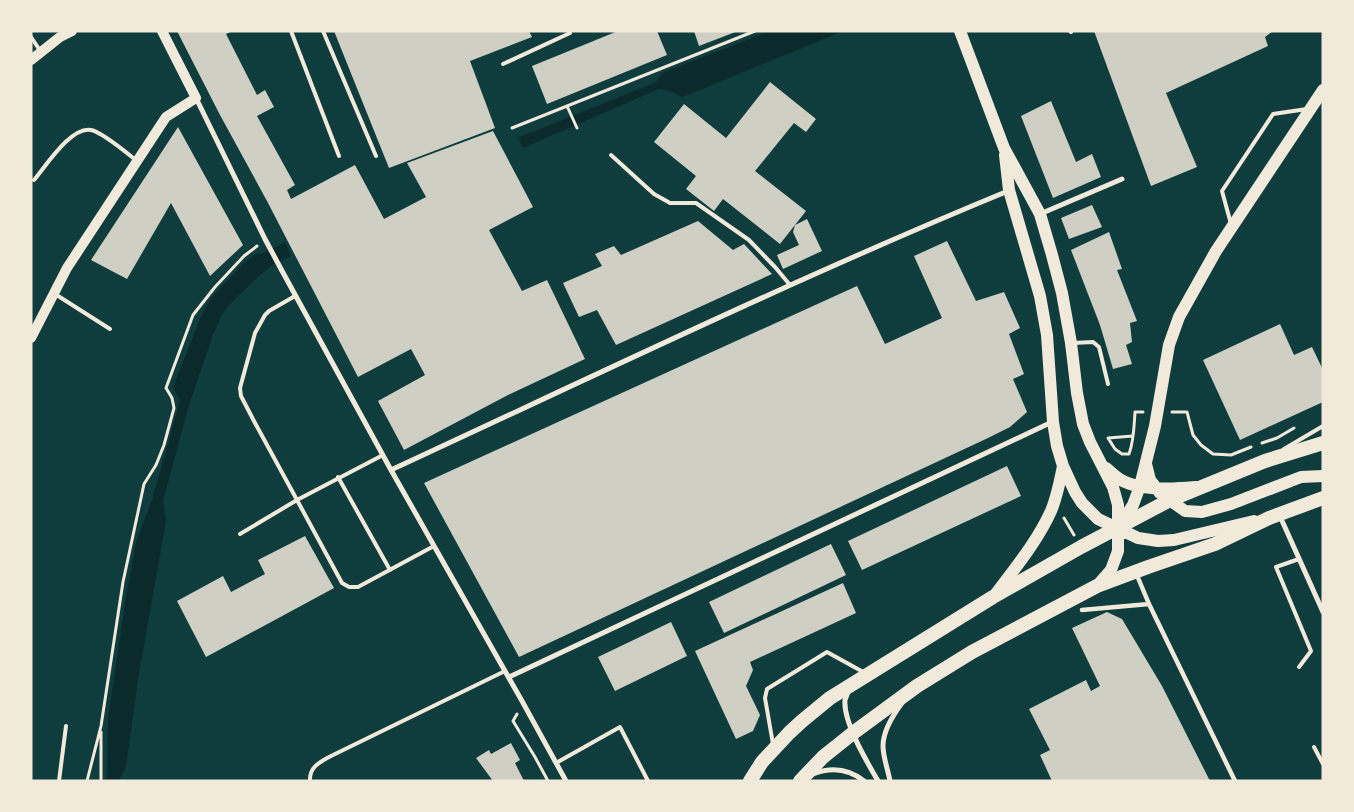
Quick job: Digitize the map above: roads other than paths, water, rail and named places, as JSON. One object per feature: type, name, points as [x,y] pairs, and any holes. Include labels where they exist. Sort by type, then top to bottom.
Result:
[{"type":"highway","points":[[750,781],[762,762],[774,749],[802,720],[830,698],[993,597],[1081,547],[1170,500],[1265,461],[1323,443]]},
{"type":"highway","points":[[801,781],[823,757],[853,733],[917,686],[972,652],[1097,586],[1215,544],[1274,516],[1323,498]]},
{"type":"main road","points":[[31,60],[60,37],[72,31]]},
{"type":"main road","points":[[31,338],[67,268],[166,116],[196,98],[162,31]]},
{"type":"main road","points":[[960,31],[1004,148],[1040,214],[1062,293],[1083,424],[1113,487],[1118,505],[1118,551],[1111,570],[1097,586]]},
{"type":"main road","points":[[1118,528],[1133,505],[1140,486],[1157,412],[1169,345],[1179,317],[1216,251],[1309,108],[1323,90]]},
{"type":"main road","points":[[1004,148],[1009,190],[1040,296],[1047,335],[1053,422],[1063,466],[1082,503],[1098,519],[1138,538],[1158,541],[1174,540],[1274,516]]},
{"type":"main road","points":[[1146,464],[1150,480],[1155,488],[1185,511],[1202,512],[1231,504],[1301,478],[1323,476]]},
{"type":"main road","points":[[1102,465],[1122,480],[1140,486],[1171,490],[1202,487]]},
{"type":"main road","points":[[993,597],[1030,548],[1051,510],[1063,466]]},
{"type":"street","points":[[196,98],[281,269],[382,455],[506,671],[566,781]]},
{"type":"street","points":[[1040,214],[1122,179]]},
{"type":"street","points":[[391,470],[790,285],[922,226],[1009,190]]},
{"type":"street","points":[[509,678],[1053,422]]},
{"type":"street","points":[[1274,516],[1299,559],[1323,612]]},
{"type":"street","points":[[1136,572],[1149,604],[1236,781]]},
{"type":"street","points":[[1082,610],[1149,604]]},
{"type":"street","points":[[850,685],[845,700],[846,712],[853,733],[878,781]]},
{"type":"street","points":[[890,781],[883,746],[886,732],[896,711],[917,686]]},
{"type":"street","points":[[801,781],[815,773],[834,769],[848,771],[859,776],[864,781]]},
{"type":"lane","points":[[291,31],[339,156]]},
{"type":"lane","points":[[323,31],[376,156]]},
{"type":"lane","points":[[503,64],[570,33],[569,31]]},
{"type":"lane","points":[[31,37],[41,52]]},
{"type":"lane","points":[[1232,226],[1222,191],[1273,114],[1309,108]]},
{"type":"lane","points":[[34,180],[67,140],[76,133],[86,130],[92,130],[101,135],[137,161]]},
{"type":"lane","points":[[611,155],[654,194],[670,203],[696,203],[743,235],[790,285]]},
{"type":"lane","points":[[53,293],[110,329]]},
{"type":"lane","points":[[296,296],[269,311],[255,333],[240,388],[241,396],[342,583],[349,587],[358,587],[434,546]]},
{"type":"lane","points":[[1071,343],[1092,342],[1099,346],[1108,384]]},
{"type":"lane","points":[[1265,461],[1323,426]]},
{"type":"lane","points":[[240,534],[338,477],[382,455]]},
{"type":"lane","points":[[338,477],[390,570]]},
{"type":"lane","points":[[1299,559],[1276,567],[1311,651],[1299,667]]},
{"type":"lane","points":[[774,749],[764,698],[767,689],[827,652],[868,674]]},
{"type":"lane","points":[[310,781],[312,769],[320,762],[506,671]]},
{"type":"lane","points":[[59,781],[66,726]]},
{"type":"lane","points":[[556,763],[620,727],[648,781]]},
{"type":"lane","points":[[1314,747],[1323,764]]},
{"type":"water","points":[[770,31],[843,31],[683,97],[659,89],[523,148],[518,138],[656,82],[662,73]]},
{"type":"water","points":[[285,242],[291,256],[271,266],[259,276],[222,314],[190,402],[163,501],[166,521],[138,679],[126,768],[118,781],[106,781],[108,719],[125,603],[136,542],[152,500],[180,401],[173,387],[202,314],[211,298],[244,263],[256,254],[264,253]]}]
